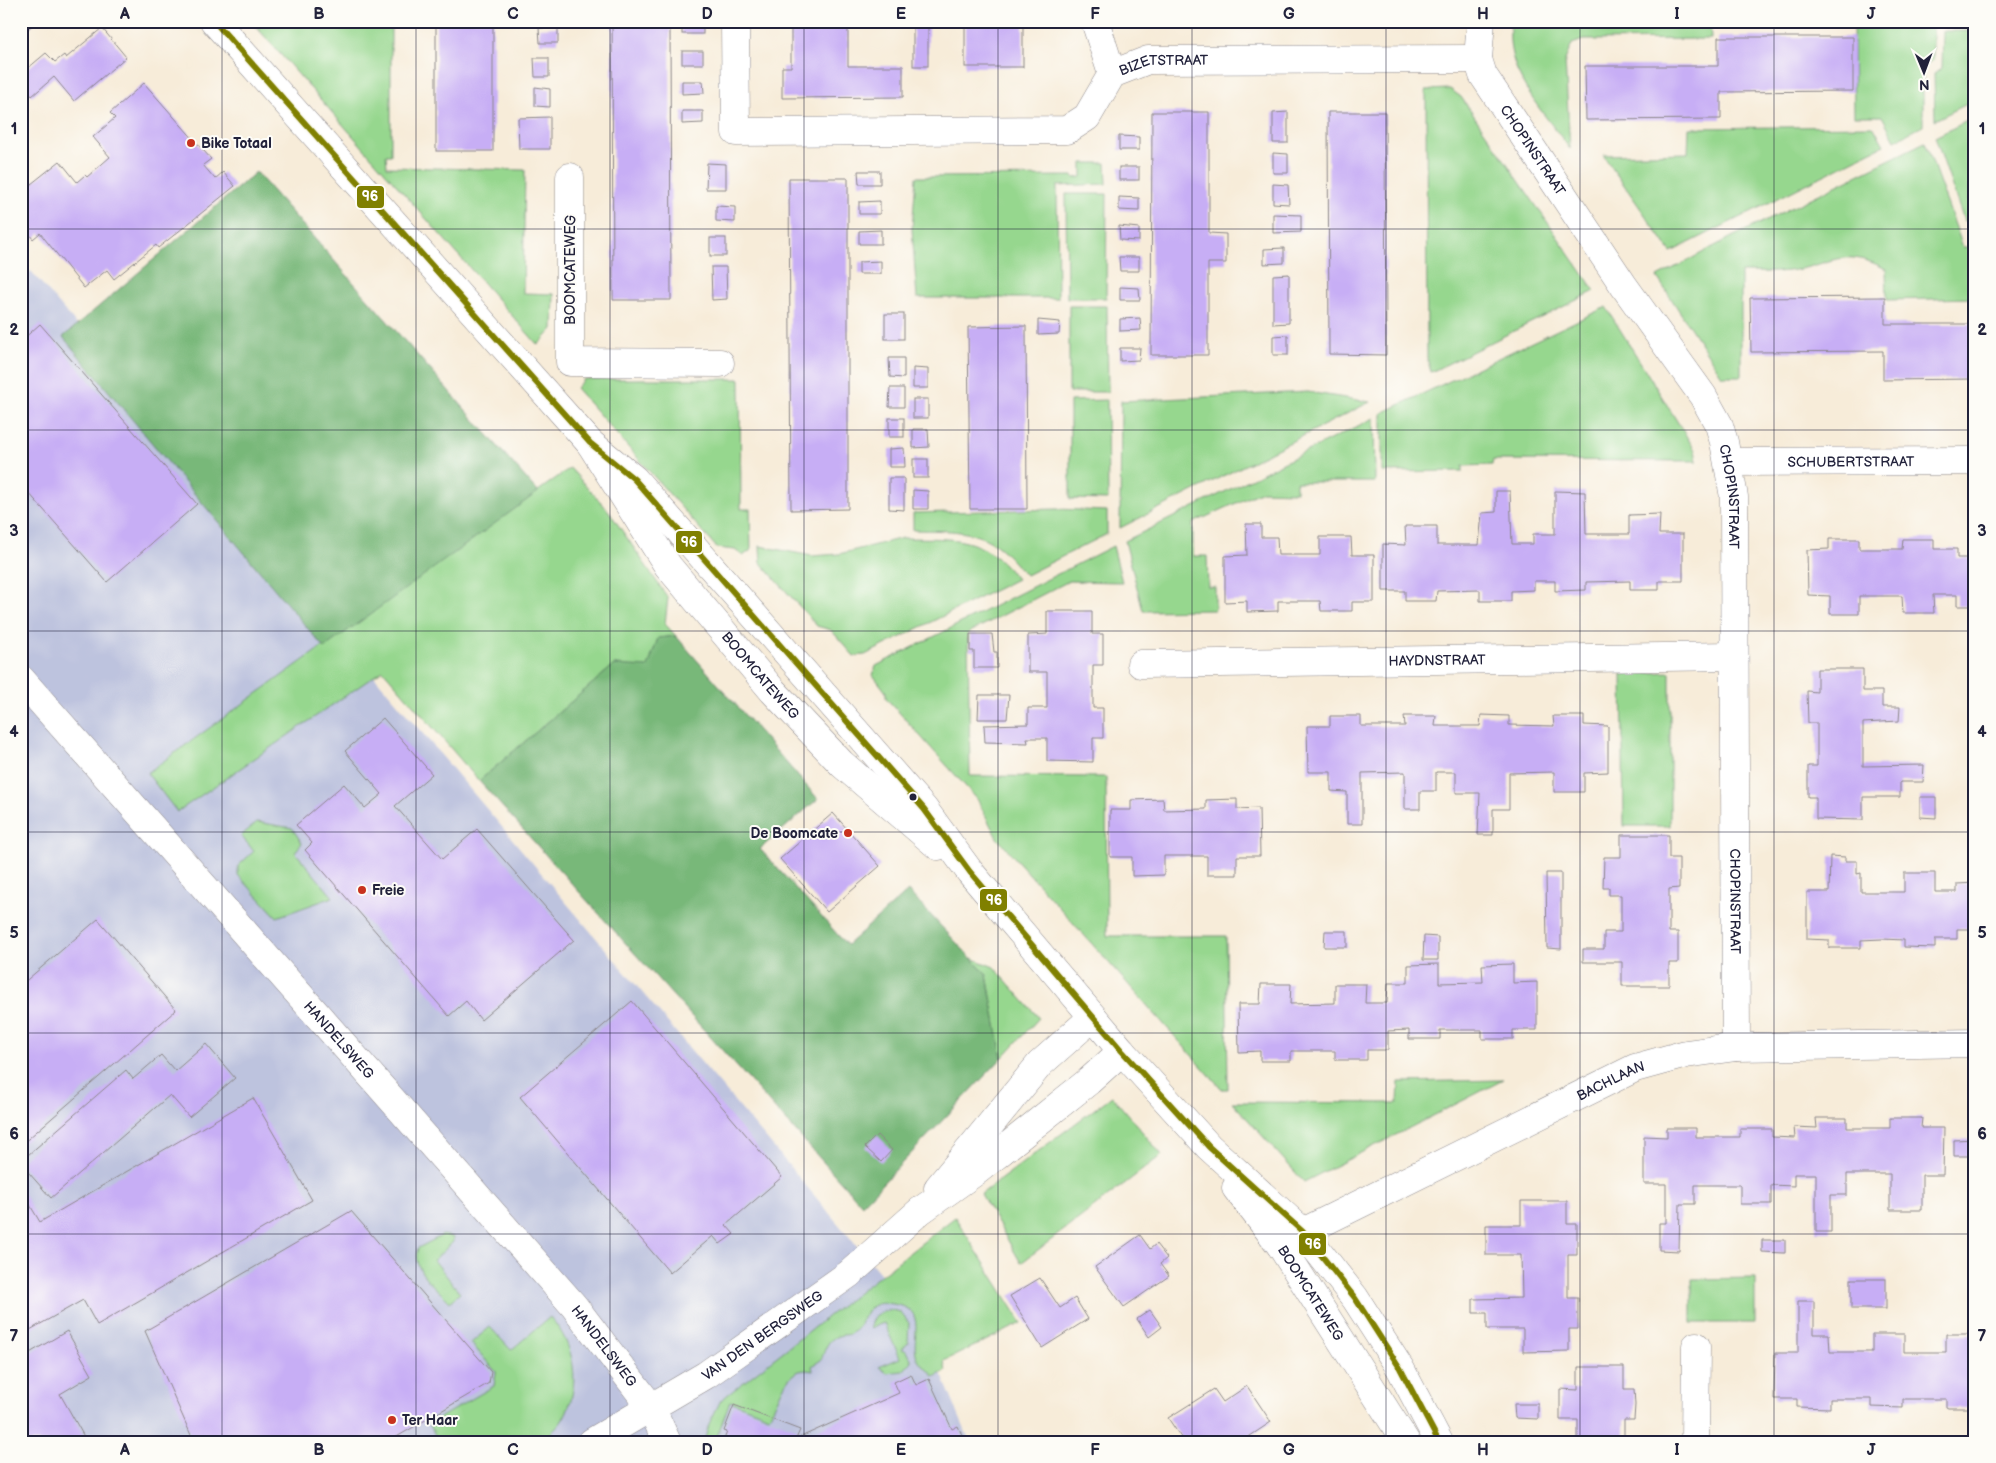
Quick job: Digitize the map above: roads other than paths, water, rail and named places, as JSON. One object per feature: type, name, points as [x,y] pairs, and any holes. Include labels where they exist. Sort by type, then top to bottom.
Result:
[{"type":"street","name":"BOOMCATEWEG","points":[[214,21],[590,444],[634,479],[924,809],[970,872],[1122,1051],[1209,1147],[1303,1232],[1355,1298],[1400,1368],[1439,1442]]},
{"type":"street","name":"BIZETSTRAAT","points":[[735,21],[736,132],[1067,130],[1087,117],[1112,74],[1148,60],[1478,59]]},
{"type":"street","points":[[1095,21],[1112,74]]},
{"type":"street","name":"CHOPINSTRAAT","points":[[1481,21],[1478,59],[1483,76],[1624,286],[1703,396],[1719,425],[1729,462],[1734,497],[1736,1047]]},
{"type":"street","name":"BOOMCATEWEG","points":[[570,177],[570,362]]},
{"type":"street","points":[[541,387],[570,362],[720,363]]},
{"type":"street","name":"SCHUBERTSTRAAT","points":[[1729,462],[1975,461]]},
{"type":"street","name":"HAYDNSTRAAT","points":[[1141,664],[1734,656]]},
{"type":"street","name":"HANDELSWEG","points":[[21,678],[574,1306],[651,1407],[667,1442]]},
{"type":"street","name":"VAN DEN BERGSWEG","points":[[920,1211],[1040,1064],[1092,1017]]},
{"type":"street","name":"BACHLAAN","points":[[1281,1246],[1303,1232],[1636,1068],[1686,1054],[1736,1047],[1975,1043]]},
{"type":"street","name":"VAN DEN BERGSWEG","points":[[592,1442],[731,1359],[849,1274],[920,1211],[978,1170],[1089,1081],[1122,1051]]},
{"type":"street","name":"BOOMCATEWEG","points":[[1209,1147],[1237,1190],[1281,1246],[1406,1442]]},
{"type":"street","points":[[1695,1442],[1696,1346]]},
{"type":"place","name":"Bike Totaal","points":[[191,143]]},
{"type":"place","name":"De Boomcate","points":[[848,833]]},
{"type":"place","name":"Freie","points":[[362,890]]},
{"type":"place","name":"Ter Haar","points":[[392,1420]]}]
